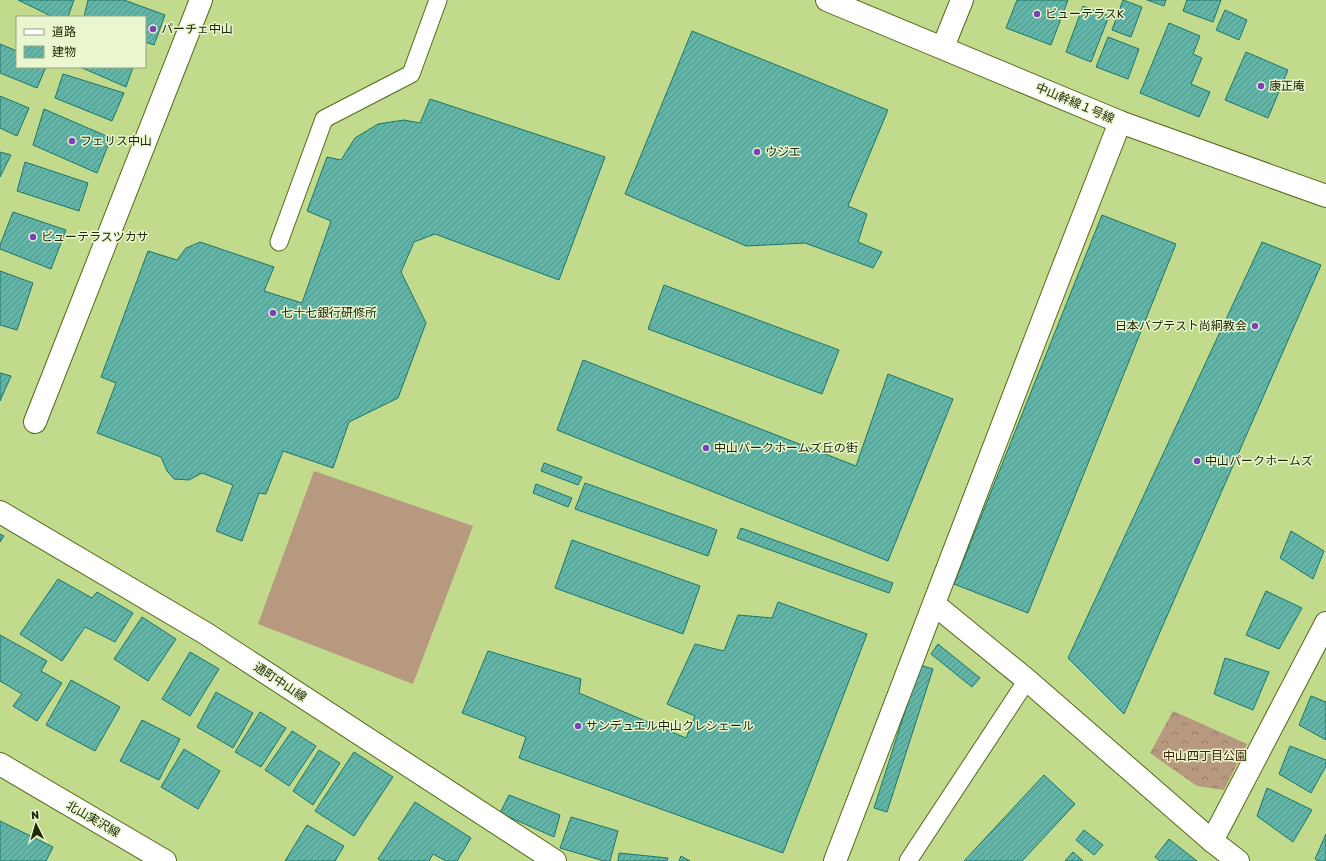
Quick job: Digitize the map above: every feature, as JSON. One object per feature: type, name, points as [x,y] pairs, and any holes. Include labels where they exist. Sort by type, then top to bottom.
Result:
[{"type":"street","points":[[35,422],[201,0]]},
{"type":"street","name":"中山幹線１号線","points":[[827,0],[943,47],[1120,122],[1326,196]]},
{"type":"street","points":[[943,47],[962,0]]},
{"type":"street","points":[[835,861],[1120,122]]},
{"type":"street","name":"通町中山線","points":[[0,512],[205,633],[555,861]]},
{"type":"street","points":[[934,604],[1027,680],[1212,841],[1238,861]]},
{"type":"street","points":[[1212,841],[1326,623]]},
{"type":"street","name":"北山実沢線","points":[[0,764],[165,861]]},
{"type":"lane","points":[[280,242],[324,119],[411,74],[438,0]]},
{"type":"lane","points":[[908,861],[1027,680]]},
{"type":"green space","points":[[314,471],[473,526],[413,684],[258,624]]},
{"type":"green space","name":"中山四丁目公園","points":[[1173,711],[1247,744],[1224,790],[1197,786],[1150,753]]},
{"type":"building","points":[[18,0],[74,0],[68,16],[51,16]]},
{"type":"building","name":"パーチェ中山","points":[[88,0],[124,0],[165,15],[154,45],[146,42],[146,16],[84,16]]},
{"type":"building","name":"ビューテラスK","points":[[1017,0],[1068,0],[1051,45],[1006,28]]},
{"type":"building","points":[[1123,0],[1142,7],[1131,37],[1112,30]]},
{"type":"building","points":[[1147,0],[1166,0],[1164,6]]},
{"type":"building","points":[[1187,0],[1221,0],[1213,22],[1183,11]]},
{"type":"building","points":[[1083,6],[1109,16],[1091,62],[1066,52]]},
{"type":"building","points":[[1225,10],[1247,20],[1239,40],[1216,30]]},
{"type":"building","points":[[1169,23],[1200,36],[1193,54],[1202,58],[1191,84],[1210,92],[1199,117],[1140,93]]},
{"type":"building","name":"ウジエ","points":[[692,31],[888,110],[848,206],[867,214],[858,242],[882,252],[873,268],[805,243],[746,246],[625,194]]},
{"type":"building","points":[[1108,37],[1139,49],[1128,79],[1096,67]]},
{"type":"building","points":[[0,44],[16,51],[16,68],[46,68],[37,88],[0,73]]},
{"type":"building","points":[[1246,52],[1288,70],[1268,118],[1225,100]]},
{"type":"building","points":[[82,68],[133,68],[126,87]]},
{"type":"building","points":[[63,74],[124,93],[112,121],[55,98]]},
{"type":"building","points":[[0,96],[29,108],[17,136],[0,128]]},
{"type":"building","name":"七十七銀行研修所","points":[[430,99],[605,157],[559,280],[435,234],[414,242],[401,272],[426,323],[398,398],[349,422],[333,468],[283,451],[266,494],[259,493],[242,541],[216,531],[233,485],[202,473],[189,480],[174,479],[167,471],[161,457],[97,433],[116,383],[101,377],[148,251],[177,260],[186,248],[200,242],[274,267],[264,291],[302,303],[331,221],[307,211],[327,157],[341,160],[355,138],[378,124],[404,120],[420,123]]},
{"type":"building","name":"フェリス中山","points":[[44,109],[111,138],[97,173],[33,145]]},
{"type":"building","points":[[0,152],[11,155],[0,177]]},
{"type":"building","points":[[25,162],[88,183],[79,211],[17,191]]},
{"type":"building","name":"ビューテラスツカサ","points":[[13,212],[66,230],[51,269],[0,249],[0,245]]},
{"type":"building","points":[[1102,215],[1176,244],[1028,613],[954,584]]},
{"type":"building","name":"中山パークホームズ","points":[[1262,242],[1321,265],[1124,714],[1068,658]]},
{"type":"building","points":[[0,271],[33,283],[17,330],[0,325]]},
{"type":"building","points":[[664,285],[839,350],[822,394],[648,329]]},
{"type":"building","name":"中山パークホームズ丘の街","points":[[583,360],[856,466],[888,374],[953,399],[888,561],[557,430]]},
{"type":"building","points":[[0,373],[11,376],[0,401]]},
{"type":"building","points":[[544,463],[582,477],[578,485],[541,471]]},
{"type":"building","points":[[585,483],[717,530],[708,556],[575,509]]},
{"type":"building","points":[[536,484],[572,498],[568,507],[533,493]]},
{"type":"building","points":[[741,528],[893,583],[889,593],[737,538]]},
{"type":"building","points":[[1291,531],[1324,551],[1313,579],[1280,558]]},
{"type":"building","points":[[0,534],[4,536],[0,542]]},
{"type":"building","points":[[572,540],[700,586],[683,634],[555,588]]},
{"type":"building","points":[[58,579],[92,598],[97,592],[133,613],[115,642],[85,627],[62,661],[20,634]]},
{"type":"building","points":[[1266,591],[1302,608],[1279,649],[1246,635]]},
{"type":"building","name":"サンデュエル中山クレシェール","points":[[778,602],[867,634],[783,853],[519,758],[526,737],[462,713],[488,651],[581,679],[579,693],[686,738],[695,716],[667,704],[695,644],[724,651],[738,615],[772,618]]},
{"type":"building","points":[[142,617],[176,639],[148,681],[114,659]]},
{"type":"building","points":[[0,635],[47,661],[41,671],[62,683],[37,721],[13,706],[22,694],[0,681]]},
{"type":"building","points":[[938,644],[980,678],[972,687],[931,654]]},
{"type":"building","points":[[190,652],[219,669],[190,716],[162,699]]},
{"type":"building","points":[[1225,658],[1269,672],[1253,710],[1214,694]]},
{"type":"building","points":[[920,665],[933,669],[887,812],[874,808]]},
{"type":"building","points":[[71,680],[120,707],[95,751],[46,725]]},
{"type":"building","points":[[216,692],[253,713],[233,748],[197,727]]},
{"type":"building","points":[[1311,696],[1326,702],[1326,740],[1299,725]]},
{"type":"building","points":[[260,712],[286,728],[261,767],[235,752]]},
{"type":"building","points":[[142,720],[180,739],[159,780],[120,761]]},
{"type":"building","points":[[292,731],[316,746],[289,786],[265,770]]},
{"type":"building","points":[[1290,746],[1326,760],[1326,766],[1311,793],[1279,774]]},
{"type":"building","points":[[184,749],[220,771],[198,809],[161,787]]},
{"type":"building","points":[[319,750],[340,763],[313,805],[293,791]]},
{"type":"building","points":[[354,752],[393,777],[354,836],[315,811]]},
{"type":"building","points":[[1044,775],[1075,804],[1022,861],[964,861]]},
{"type":"building","points":[[1267,788],[1312,810],[1293,842],[1257,816]]},
{"type":"building","points":[[509,795],[560,815],[554,837],[500,813]]},
{"type":"building","points":[[415,802],[471,838],[457,861],[446,861],[433,854],[429,861],[382,861],[378,859]]},
{"type":"building","points":[[571,817],[618,831],[610,861],[604,861],[560,848]]},
{"type":"building","points":[[0,821],[53,847],[46,861],[0,861]]},
{"type":"building","points":[[307,825],[344,846],[335,861],[285,861]]},
{"type":"building","points":[[1084,830],[1103,845],[1094,855],[1076,840]]},
{"type":"building","points":[[1326,834],[1326,861],[1318,861],[1315,859]]},
{"type":"building","points":[[1169,839],[1197,861],[1160,861],[1155,857]]},
{"type":"building","points":[[1073,852],[1083,861],[1065,861]]},
{"type":"building","points":[[619,853],[668,858],[667,861],[618,861]]},
{"type":"building","points":[[681,856],[690,861],[679,861]]},
{"type":"place","name":"ビューテラスK","points":[[1037,14]]},
{"type":"place","name":"パーチェ中山","points":[[153,29]]},
{"type":"place","name":"康正庵","points":[[1261,86]]},
{"type":"place","name":"フェリス中山","points":[[72,141]]},
{"type":"place","name":"ウジエ","points":[[757,152]]},
{"type":"place","name":"ビューテラスツカサ","points":[[33,237]]},
{"type":"place","name":"七十七銀行研修所","points":[[273,313]]},
{"type":"place","name":"日本バプテスト尚絅教会","points":[[1255,326]]},
{"type":"place","name":"中山パークホームズ丘の街","points":[[706,448]]},
{"type":"place","name":"中山パークホームズ","points":[[1197,461]]},
{"type":"place","name":"サンデュエル中山クレシェール","points":[[578,726]]}]
